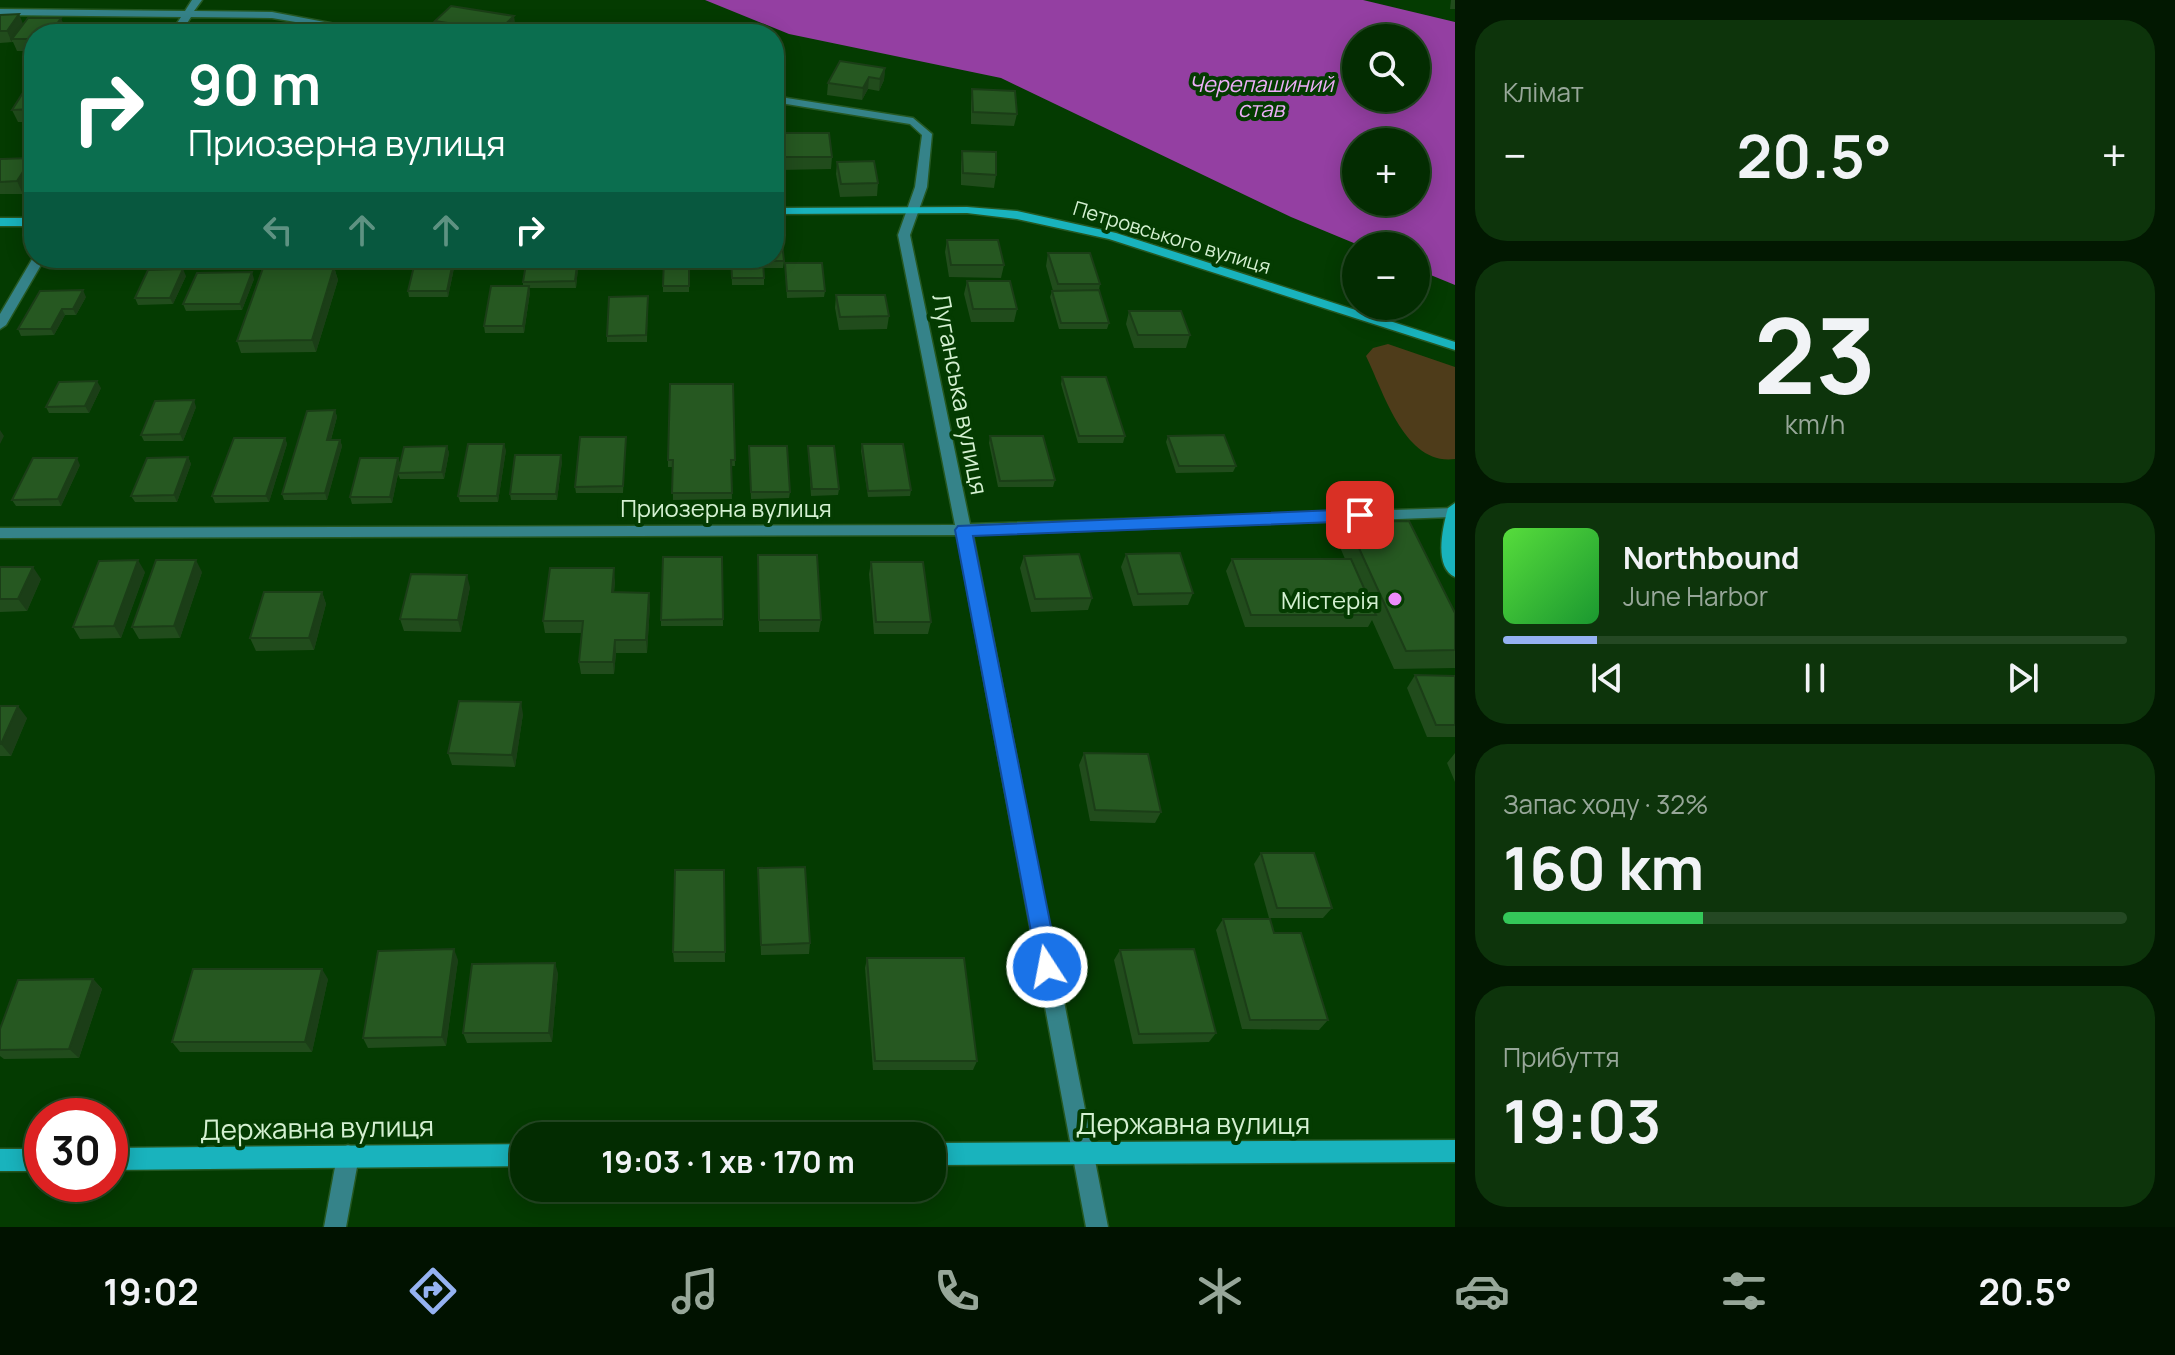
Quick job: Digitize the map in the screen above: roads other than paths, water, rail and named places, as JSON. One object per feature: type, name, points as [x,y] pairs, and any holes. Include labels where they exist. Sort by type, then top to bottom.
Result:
[{"type":"main road","name":"Петровського вулиця","points":[[784,211],[913,209],[1017,215],[1112,236],[1455,346]]},
{"type":"main road","points":[[0,222],[24,222]]},
{"type":"main road","points":[[1454,510],[1447,542],[1455,571]]},
{"type":"main road","name":"Державна вулиця","points":[[946,1154],[1455,1151]]},
{"type":"main road","name":"Державна вулиця","points":[[128,1159],[510,1155]]},
{"type":"main road","points":[[0,1160],[24,1160]]},
{"type":"street","points":[[182,24],[197,0]]},
{"type":"street","points":[[0,12],[272,15],[325,24]]},
{"type":"street","name":"Луганська вулиця","points":[[784,101],[913,121],[927,134],[921,187],[904,235],[964,530],[1097,1227]]},
{"type":"street","points":[[0,325],[33,268]]},
{"type":"street","name":"Приозерна вулиця","points":[[0,533],[964,530],[1454,510]]},
{"type":"street","points":[[335,1227],[348,1156]]},
{"type":"water","name":"Черепашиний став","points":[[705,0],[1363,0],[1455,22],[1455,285],[1430,275],[1430,232],[1342,232],[1342,238],[1291,217],[1001,78],[789,34],[784,32],[784,24],[764,24]]},
{"type":"place","name":"Містерія","points":[[1395,599]]}]
